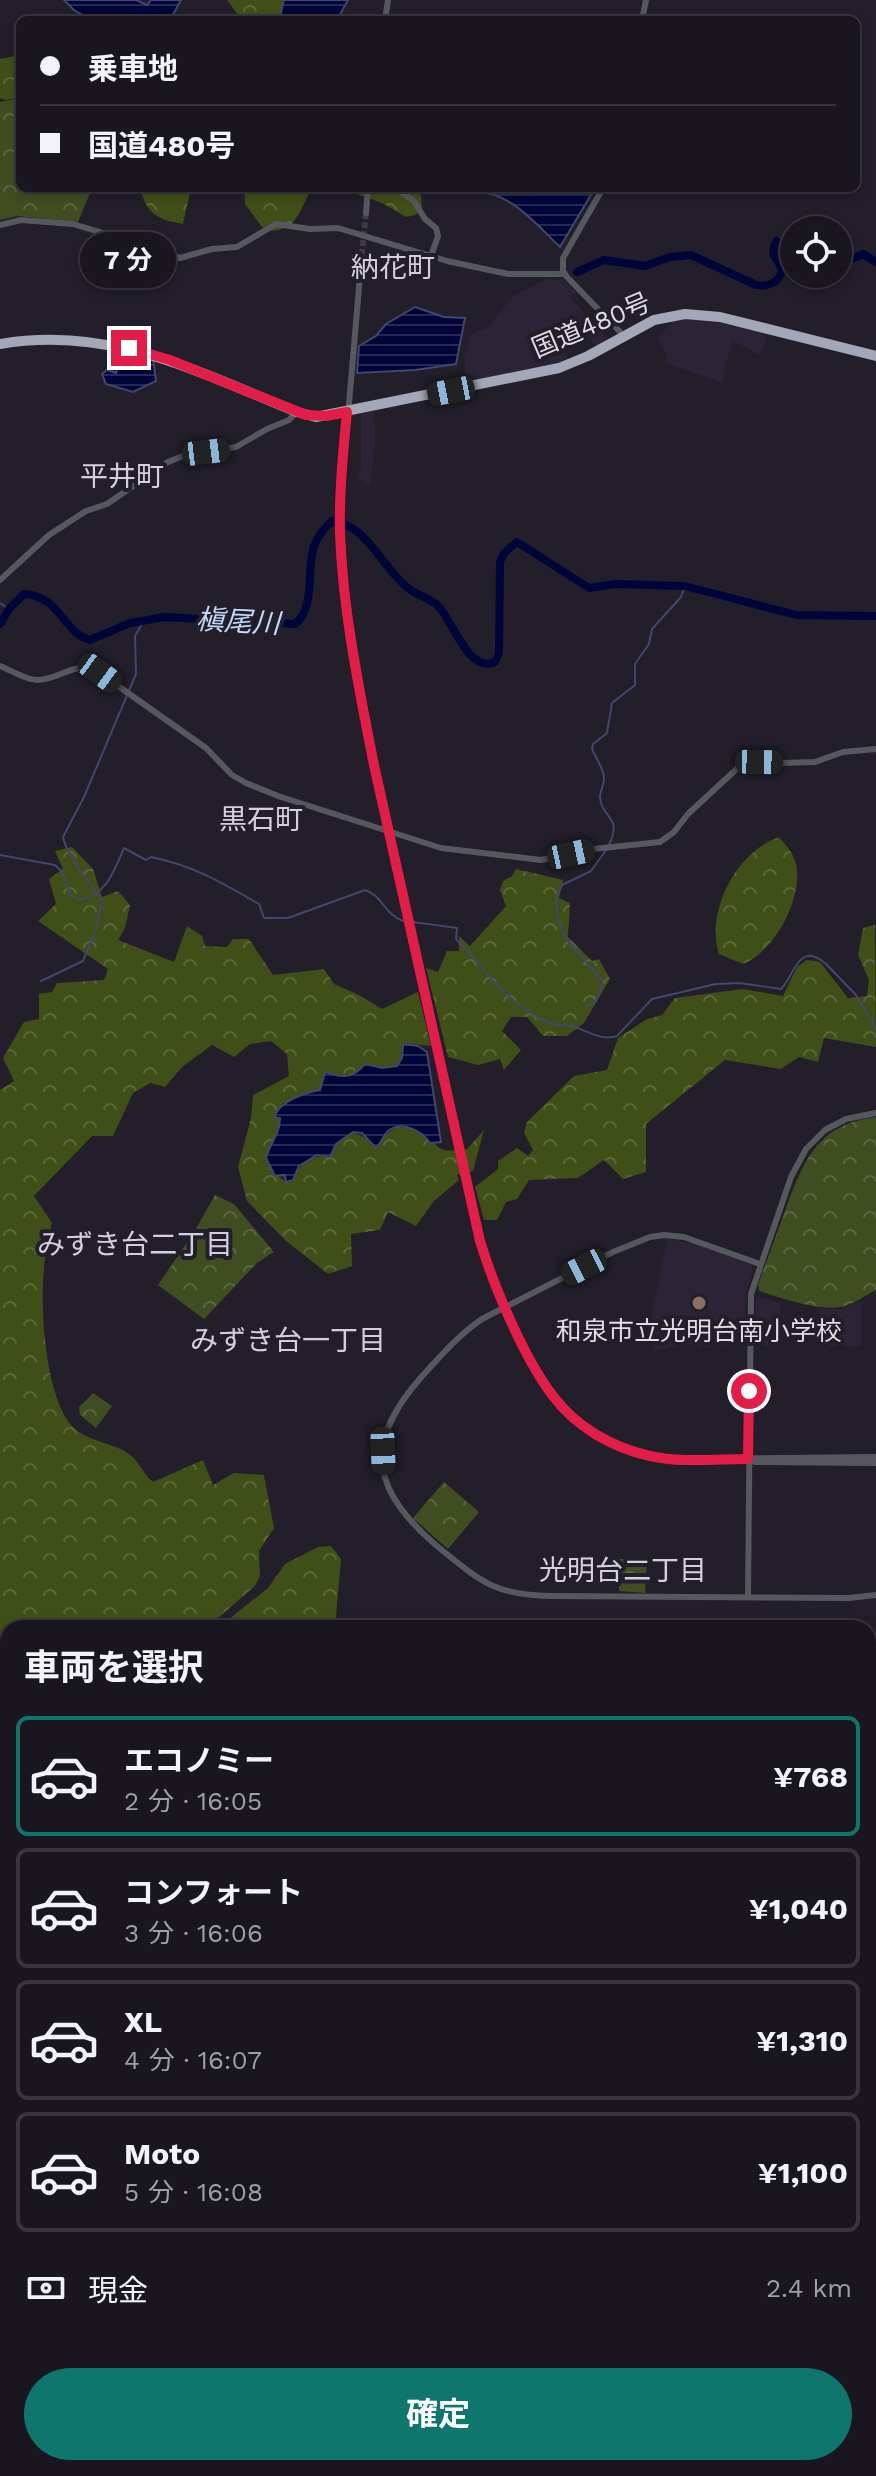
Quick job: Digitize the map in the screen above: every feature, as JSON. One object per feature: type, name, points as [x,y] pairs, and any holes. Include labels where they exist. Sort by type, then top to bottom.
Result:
[{"type":"highway","name":"国道480号","points":[[0,344],[57,339],[101,342],[129,348],[170,360],[316,417],[559,368],[654,320],[698,314],[876,356]]},
{"type":"street","points":[[366,213],[368,192]]},
{"type":"street","points":[[401,192],[414,201],[425,219],[436,228],[438,236],[431,256]]},
{"type":"street","points":[[601,192],[563,258],[564,274],[624,336]]},
{"type":"street","points":[[0,225],[21,220],[73,224],[113,236],[141,238],[180,258],[212,249],[237,247],[251,241],[267,227],[283,223],[310,229],[344,229],[431,256],[517,276],[564,274]]},
{"type":"street","points":[[361,264],[341,470],[343,569],[360,696],[487,1266],[513,1324],[553,1396],[575,1418],[612,1443],[654,1457],[748,1459],[755,1462],[876,1460]]},
{"type":"street","points":[[0,580],[45,538],[86,511],[107,504],[168,462],[188,454],[236,447],[289,420],[297,412]]},
{"type":"street","points":[[0,666],[38,680],[76,667],[94,669],[206,748],[232,775],[246,783],[441,848],[535,860],[593,849],[652,843],[667,838],[742,764],[815,762],[843,752],[876,749]]},
{"type":"street","points":[[748,1596],[751,1294],[791,1177],[806,1149],[825,1130],[860,1115],[876,1113]]},
{"type":"street","points":[[760,1264],[684,1237],[664,1235],[634,1242],[490,1314],[465,1331],[443,1353],[404,1396],[390,1419],[384,1443],[384,1472],[392,1495],[409,1521],[477,1579],[515,1595],[849,1598],[876,1595]]},
{"type":"shaded area","points":[[64,0],[136,0],[147,5],[151,0],[181,0],[172,16],[84,16]]},
{"type":"shaded area","points":[[284,0],[348,0],[339,16],[280,16]]},
{"type":"shaded area","points":[[475,192],[593,192],[560,247],[526,215],[507,201]]},
{"type":"shaded area","points":[[546,279],[564,280],[577,293],[568,295],[609,340],[598,347],[590,339],[585,343],[565,321],[561,325],[562,332],[566,331],[575,341],[570,346],[562,337],[557,342],[571,360],[469,383],[465,373],[465,357],[471,334],[486,329],[513,296]]},
{"type":"shaded area","points":[[415,307],[444,317],[465,318],[456,364],[357,373],[359,346],[376,336],[386,324]]},
{"type":"shaded area","points":[[677,317],[705,317],[758,330],[767,339],[759,355],[732,340],[722,383],[665,363],[667,355],[657,338]]},
{"type":"shaded area","points":[[123,352],[153,359],[156,381],[133,392],[106,384],[102,374],[107,370],[116,373]]},
{"type":"shaded area","points":[[374,410],[375,445],[370,487],[358,477],[361,467],[361,413]]},
{"type":"shaded area","points":[[403,1044],[418,1046],[427,1052],[441,1142],[430,1143],[417,1131],[399,1127],[388,1131],[376,1148],[362,1133],[353,1132],[336,1144],[330,1157],[317,1155],[299,1166],[293,1180],[286,1182],[285,1175],[275,1176],[266,1158],[280,1124],[280,1118],[274,1117],[281,1106],[320,1090],[325,1072],[347,1076],[365,1064],[382,1068],[397,1066],[402,1058]]},
{"type":"shaded area","name":"和泉市立光明台南小学校","points":[[667,1239],[694,1243],[751,1264],[753,1271],[746,1293],[744,1346],[711,1348],[690,1345],[655,1350],[648,1334]]},
{"type":"shaded area","points":[[758,1297],[780,1303],[780,1347],[754,1346],[755,1301]]},
{"type":"shaded area","points":[[861,1301],[861,1346],[819,1346],[820,1309],[842,1309]]},
{"type":"green space","points":[[227,0],[314,0],[316,16],[239,16]]},
{"type":"green space","points":[[16,56],[16,99],[0,98],[0,59]]},
{"type":"green space","points":[[16,99],[16,192],[90,192],[78,222],[18,216],[0,220],[0,102]]},
{"type":"green space","points":[[142,192],[190,192],[183,224],[154,214]]},
{"type":"green space","points":[[244,192],[310,192],[296,219],[276,230],[265,231],[245,204]]},
{"type":"green space","points":[[351,192],[418,192],[422,207],[416,215],[406,217],[382,203]]},
{"type":"green space","points":[[779,837],[791,852],[796,865],[794,897],[774,938],[765,949],[743,964],[719,954],[716,937],[721,902],[728,885],[750,855]]},
{"type":"green space","points":[[72,847],[93,869],[102,897],[118,891],[130,905],[125,928],[118,940],[174,962],[187,926],[202,936],[205,946],[227,947],[233,939],[249,939],[273,975],[324,969],[334,984],[382,1009],[418,992],[431,1046],[402,1043],[401,1060],[397,1066],[382,1069],[365,1064],[352,1078],[326,1072],[320,1090],[283,1103],[275,1117],[280,1118],[280,1132],[271,1171],[286,1182],[293,1180],[307,1161],[330,1157],[336,1144],[353,1132],[368,1139],[371,1145],[397,1127],[410,1128],[419,1131],[441,1149],[450,1151],[467,1149],[484,1130],[473,1171],[457,1175],[459,1180],[434,1201],[416,1226],[388,1212],[380,1230],[351,1234],[352,1266],[328,1274],[286,1241],[247,1201],[238,1167],[251,1118],[253,1095],[289,1076],[287,1054],[271,1041],[250,1044],[234,1057],[212,1045],[182,1067],[165,1087],[150,1083],[133,1093],[113,1136],[92,1136],[34,1196],[52,1223],[43,1277],[50,1372],[63,1413],[73,1427],[86,1436],[129,1454],[153,1482],[203,1460],[213,1485],[234,1473],[264,1475],[274,1528],[259,1551],[260,1576],[255,1586],[214,1620],[0,1620],[0,1090],[14,1081],[3,1058],[24,1022],[39,1019],[39,994],[52,992],[57,983],[104,980],[108,969],[38,921],[56,904],[49,879],[63,869],[55,851]]},
{"type":"green space","points":[[516,869],[563,880],[559,898],[570,903],[568,937],[592,961],[599,959],[610,979],[584,1023],[567,1036],[543,1036],[527,1017],[511,1017],[502,1031],[521,1050],[504,1070],[500,1059],[478,1065],[448,1057],[426,968],[438,972],[447,951],[459,951],[459,936],[470,946],[506,906],[500,890],[503,881],[512,876]]},
{"type":"green space","points":[[875,925],[876,1047],[824,1038],[818,1062],[799,1057],[781,1069],[725,1060],[646,1124],[646,1172],[623,1179],[604,1160],[578,1178],[529,1180],[517,1199],[506,1202],[497,1220],[484,1220],[475,1187],[498,1169],[498,1161],[517,1148],[528,1156],[533,1150],[524,1133],[527,1122],[574,1076],[607,1070],[618,1038],[647,1019],[662,1015],[675,998],[743,989],[783,996],[797,967],[807,960],[820,962],[848,998],[867,996],[869,980],[858,955],[863,928]]},
{"type":"green space","points":[[876,1117],[876,1290],[850,1304],[832,1308],[759,1291],[758,1285],[786,1208],[807,1160],[827,1136],[840,1127]]},
{"type":"green space","points":[[215,1195],[234,1204],[274,1252],[257,1263],[204,1319],[158,1285]]},
{"type":"green space","points":[[93,1393],[112,1406],[96,1428],[80,1415],[79,1407]]},
{"type":"green space","points":[[444,1482],[479,1512],[448,1549],[413,1518]]},
{"type":"green space","points":[[331,1546],[341,1559],[337,1620],[228,1620],[268,1588],[285,1564],[318,1547]]},
{"type":"green space","points":[[619,1559],[647,1559],[645,1593],[619,1591]]},
{"type":"waterway","points":[[577,272],[604,260],[645,266],[670,257],[691,255],[756,285],[765,285],[776,281],[781,274],[774,253],[777,241]]},
{"type":"waterway","points":[[854,258],[863,254],[876,262]]},
{"type":"waterway","name":"槇尾川","points":[[0,624],[24,594],[46,601],[80,636],[90,640],[130,623],[164,617],[295,624],[306,608],[314,546],[332,521],[344,524],[365,538],[398,579],[436,604],[462,645],[477,661],[486,664],[495,662],[499,653],[500,562],[504,553],[517,542],[589,588],[615,584],[685,586],[796,615],[876,616]]},
{"type":"waterway","points":[[609,845],[614,828],[601,804],[604,774],[593,744],[607,733],[612,703],[635,685],[635,664],[649,644],[652,629],[681,597],[685,586]]},
{"type":"waterway","points":[[0,603],[9,609]]},
{"type":"waterway","points":[[41,981],[83,961],[96,929],[102,901],[70,854],[63,837],[84,797],[136,674],[135,636],[143,622]]},
{"type":"waterway","points":[[0,855],[55,865],[63,873],[70,895],[78,900],[96,893],[108,882],[124,848],[146,860],[151,857],[167,861],[208,876],[259,904],[264,918],[288,918],[365,890],[403,921]]},
{"type":"waterway","points":[[587,1006],[599,996],[602,980],[566,939],[558,920],[556,899],[562,885],[591,871],[606,850]]},
{"type":"waterway","points":[[413,922],[457,928],[456,939],[499,987],[523,1008],[551,1023],[572,1026],[601,1037],[617,1036],[652,999],[716,984],[739,983],[781,989],[798,962],[809,956],[826,964],[856,995],[876,1029]]},
{"type":"tunnel","points":[[361,264],[366,213]]},
{"type":"place","name":"和泉市立光明台南小学校","points":[[699,1303]]},
{"type":"district","name":"納花町","points":[[393,267]]},
{"type":"district","name":"平井町","points":[[122,476]]},
{"type":"district","name":"黒石町","points":[[261,819]]},
{"type":"district","name":"みずき台二丁目","points":[[135,1244]]},
{"type":"district","name":"みずき台一丁目","points":[[288,1340]]},
{"type":"district","name":"光明台二丁目","points":[[623,1570]]},
{"type":"route","points":[[129,348],[170,360],[306,415],[316,417],[347,412],[341,470],[340,537],[360,696],[480,1241],[487,1266],[535,1366],[553,1396],[586,1427],[612,1443],[654,1457],[748,1459],[749,1391]]}]
